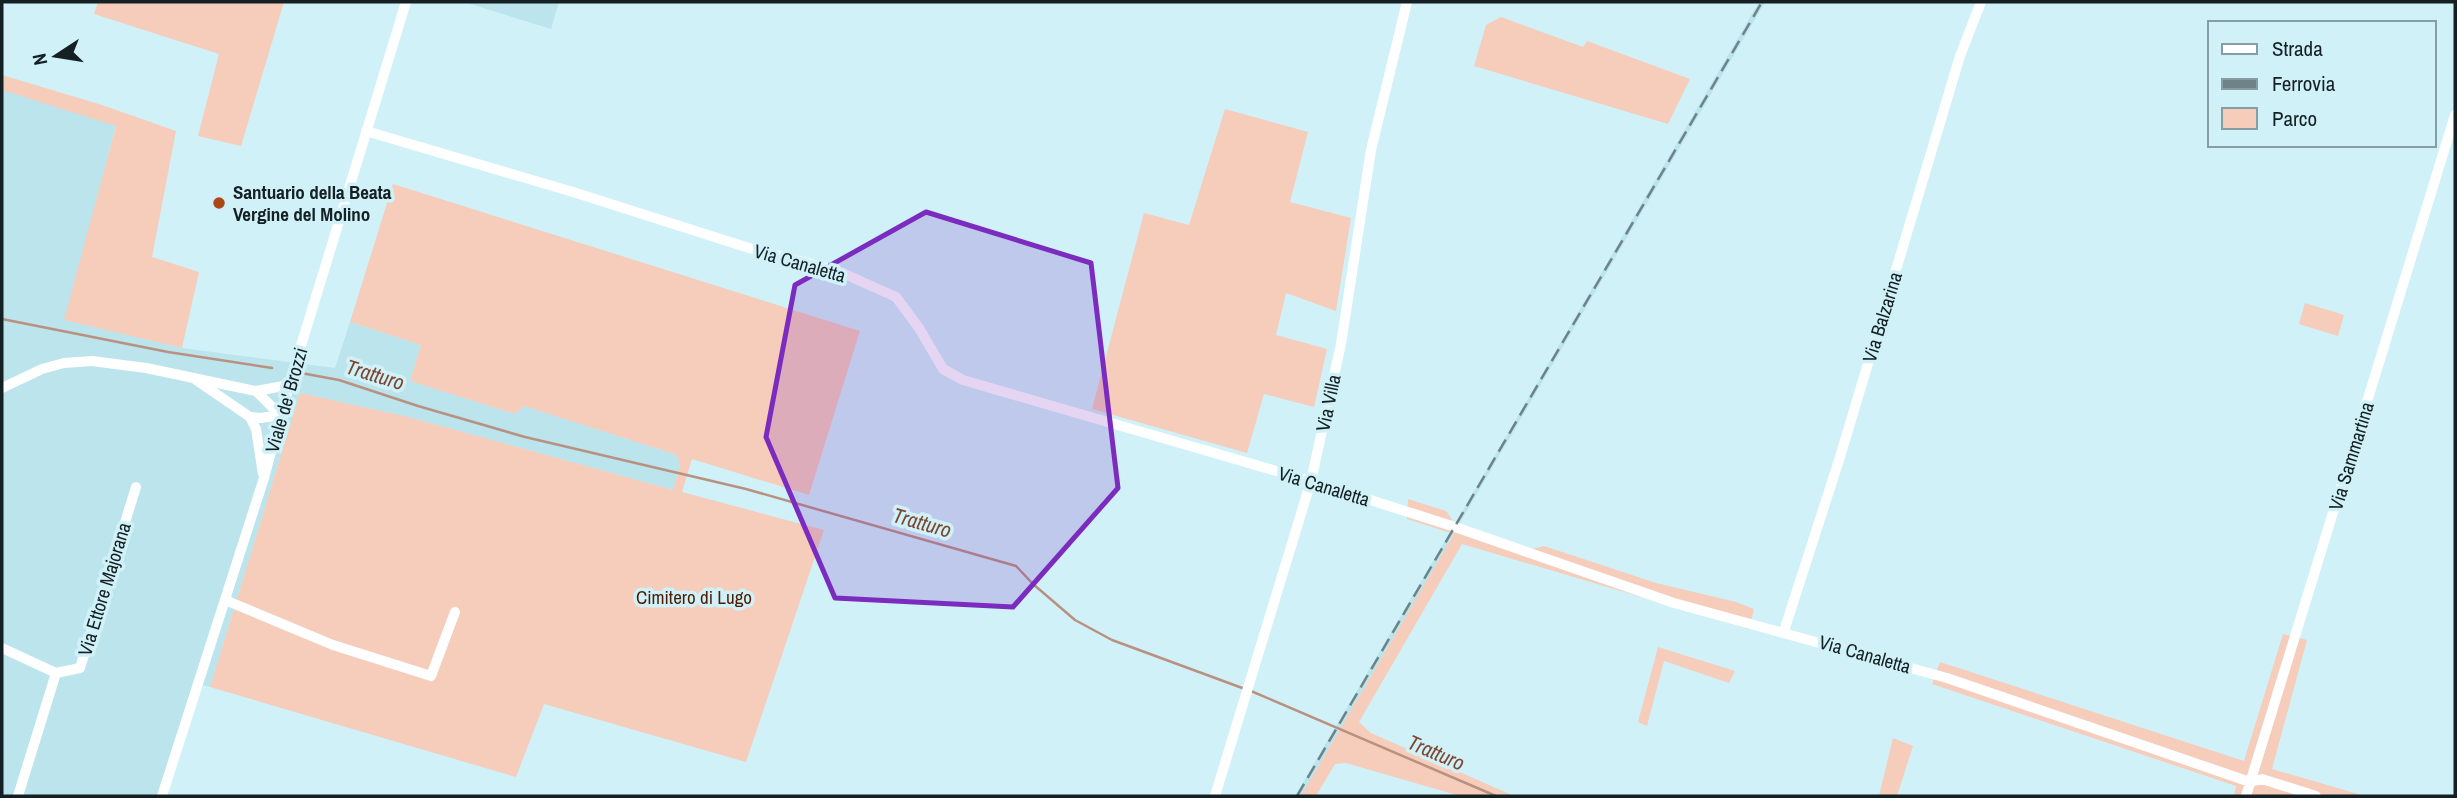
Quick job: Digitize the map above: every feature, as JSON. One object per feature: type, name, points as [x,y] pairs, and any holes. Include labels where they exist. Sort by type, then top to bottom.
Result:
[{"type":"street","name":"Viale de' Brozzi","points":[[162,796],[264,478],[289,384],[406,2]]},
{"type":"street","name":"Via Villa","points":[[1215,796],[1311,481],[1341,344],[1371,150],[1407,2]]},
{"type":"street","name":"Via Balzarina","points":[[1784,631],[1840,457],[1960,56],[1981,2]]},
{"type":"street","name":"Via Sammartina","points":[[2246,796],[2455,115]]},
{"type":"street","name":"Via Canaletta","points":[[366,131],[573,192],[749,248],[838,271],[896,297],[919,328],[943,369],[963,380],[998,392],[1311,481],[1455,527],[1674,603],[1947,677],[2250,782],[2262,779],[2316,796]]},
{"type":"street","points":[[2,388],[42,369],[64,363],[92,361],[190,376],[256,391],[289,384]]},
{"type":"street","points":[[190,376],[250,417],[256,429],[264,478]]},
{"type":"street","points":[[250,417],[280,415],[271,403],[256,391]]},
{"type":"street","name":"Via Ettore Majorana","points":[[2,648],[56,673],[80,668],[136,487]]},
{"type":"street","points":[[225,600],[333,645],[431,676],[455,612]]},
{"type":"street","name":"Via Ettore Majorana","points":[[18,796],[56,673]]},
{"type":"highlighted area","points":[[926,212],[1091,263],[1118,488],[1013,607],[835,598],[766,437],[795,285]]},
{"type":"shaded area","points":[[464,2],[559,2],[551,29]]},
{"type":"shaded area","points":[[1759,2],[1765,2],[1458,526],[1455,524]]},
{"type":"shaded area","points":[[2,90],[116,125],[65,320],[182,348],[335,368],[350,322],[421,345],[410,381],[515,414],[524,406],[677,455],[680,466],[673,490],[408,417],[300,393],[210,687],[199,684],[162,796],[2,796]]},
{"type":"shaded area","points":[[1450,532],[1454,533],[1443,553],[1301,796],[1295,796]]},
{"type":"green space","points":[[98,2],[284,2],[241,146],[198,136],[219,54],[94,14]]},
{"type":"green space","points":[[1501,17],[1583,47],[1587,41],[1690,79],[1668,124],[1474,66],[1486,25]]},
{"type":"green space","points":[[2,75],[176,131],[152,257],[199,272],[182,348],[64,320],[116,126],[2,90]]},
{"type":"green space","points":[[1225,109],[1308,132],[1290,202],[1351,218],[1336,311],[1286,293],[1276,335],[1327,349],[1314,407],[1264,394],[1247,453],[1092,409],[1144,213],[1189,225]]},
{"type":"green space","name":"Cimitero di Lugo","points":[[393,184],[860,331],[809,495],[692,459],[682,492],[824,530],[746,762],[544,704],[516,777],[210,687],[300,393],[408,417],[673,490],[680,466],[677,455],[524,406],[515,414],[410,381],[421,345],[350,322]]},
{"type":"green space","points":[[2305,303],[2344,315],[2338,336],[2299,324]]},
{"type":"green space","points":[[1408,499],[1446,511],[1455,524],[1532,549],[1544,546],[1656,583],[1736,602],[1754,609],[1749,629],[1462,544],[1359,722],[1371,733],[1514,796],[1460,796],[1346,763],[1335,764],[1316,796],[1301,796],[1454,534],[1407,519]]},
{"type":"green space","points":[[2283,634],[2307,640],[2272,769],[2365,796],[2234,796],[2236,786],[1932,684],[1940,662],[2244,761]]},
{"type":"green space","points":[[1658,647],[1735,671],[1729,683],[1664,661],[1647,726],[1638,722]]},
{"type":"green space","points":[[1893,738],[1913,746],[1897,796],[1879,796]]},
{"type":"waterway","name":"Tratturo","points":[[2,319],[168,352],[272,368]]},
{"type":"waterway","name":"Tratturo","points":[[301,373],[339,380],[525,437],[746,489],[1016,566],[1075,620],[1112,640],[1245,689]]},
{"type":"waterway","name":"Tratturo","points":[[1251,691],[1496,796]]},
{"type":"railway","points":[[1297,796],[1762,2]]},
{"type":"place","name":"Santuario della Beata Vergine del Molino","points":[[219,203]]}]
